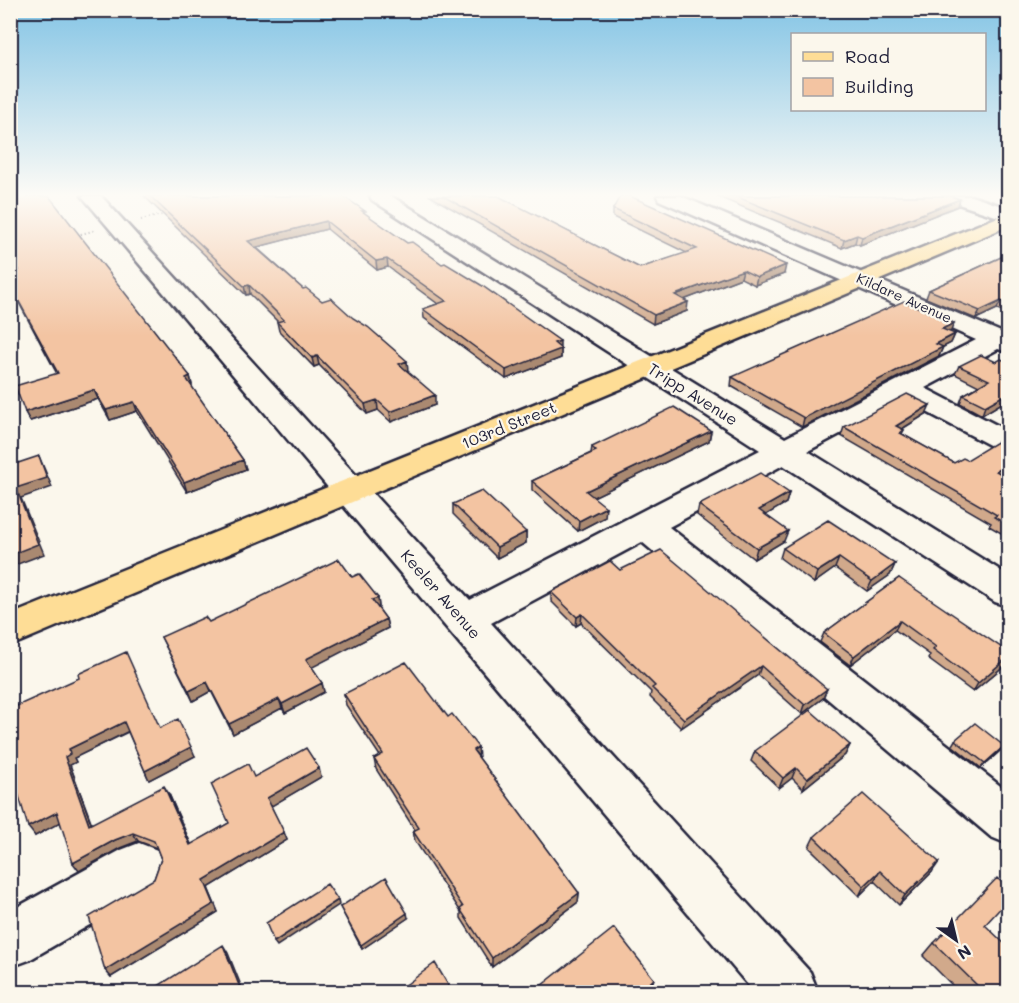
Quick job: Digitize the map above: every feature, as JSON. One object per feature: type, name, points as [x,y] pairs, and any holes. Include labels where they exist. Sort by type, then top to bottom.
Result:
[{"type":"main road","name":"103rd Street","points":[[10,631],[951,243]]},
{"type":"street","name":"Keeler Avenue","points":[[122,243],[350,490],[790,993]]},
{"type":"street","name":"Tripp Avenue","points":[[453,243],[1008,592]]},
{"type":"street","name":"Kildare Avenue","points":[[775,243],[1003,341]]},
{"type":"street","points":[[464,620],[903,388],[1003,341]]},
{"type":"street","points":[[903,388],[1008,443]]},
{"type":"street","points":[[644,525],[1008,821]]},
{"type":"street","points":[[10,941],[139,868]]},
{"type":"building","points":[[10,243],[86,243],[190,376],[186,378],[243,460],[184,482],[134,402],[106,410],[94,390],[25,412],[15,386],[58,373],[10,285],[10,272],[19,270],[10,255]]},
{"type":"building","points":[[199,243],[250,243],[303,289],[306,288],[322,301],[331,298],[353,318],[368,327],[407,361],[399,364],[435,395],[390,412],[377,400],[365,404],[317,356],[312,358],[277,322],[284,320],[249,285],[244,286]]},
{"type":"building","points":[[353,243],[413,243],[442,264],[445,263],[481,285],[560,341],[554,343],[561,349],[506,370],[423,309],[446,301],[387,259],[376,261]]},
{"type":"building","points":[[526,243],[590,243],[640,268],[697,249],[684,243],[736,243],[786,265],[757,277],[743,270],[675,295],[688,302],[654,315]]},
{"type":"building","points":[[1008,254],[1008,304],[1001,301],[980,311],[929,290]]},
{"type":"building","points":[[904,301],[954,323],[942,329],[955,334],[936,344],[943,347],[804,418],[732,377]]},
{"type":"building","points":[[981,355],[996,362],[1001,359],[1008,362],[1008,395],[985,406],[963,395],[989,380],[959,366]]},
{"type":"building","points":[[907,394],[930,405],[896,426],[904,430],[900,433],[954,463],[963,458],[967,460],[998,441],[1008,444],[1008,463],[996,471],[1008,478],[1008,525],[994,517],[997,515],[844,427]]},
{"type":"building","points":[[674,407],[711,431],[586,491],[606,507],[579,521],[532,481],[596,451],[592,447]]},
{"type":"building","points":[[39,456],[47,478],[16,488],[38,544],[10,555],[10,462],[12,465]]},
{"type":"building","points":[[760,473],[789,493],[759,510],[788,531],[757,548],[699,505]]},
{"type":"building","points":[[482,491],[526,532],[497,547],[453,504]]},
{"type":"building","points":[[828,520],[895,564],[872,581],[839,558],[817,572],[783,548]]},
{"type":"building","points":[[661,550],[827,689],[805,705],[761,666],[684,719],[652,688],[655,686],[582,614],[577,617],[551,592],[610,561],[620,570]]},
{"type":"building","points":[[339,559],[352,577],[359,574],[378,598],[372,600],[386,619],[306,659],[322,683],[282,704],[279,699],[229,724],[207,682],[189,691],[161,637],[205,617],[209,622]]},
{"type":"building","points":[[899,578],[1008,652],[1008,657],[978,683],[933,650],[936,647],[900,621],[854,656],[824,633]]},
{"type":"building","points":[[126,652],[160,728],[178,719],[191,747],[145,771],[124,722],[69,749],[70,754],[65,757],[89,825],[164,786],[190,845],[229,823],[211,784],[248,764],[254,777],[306,748],[319,768],[267,798],[284,832],[204,880],[214,904],[105,970],[89,917],[154,879],[161,859],[154,841],[133,833],[73,863],[57,812],[28,827],[10,766],[10,709],[79,678],[78,674]]},
{"type":"building","points":[[406,662],[448,717],[452,714],[478,747],[473,750],[579,893],[492,958],[460,909],[463,907],[413,831],[419,828],[374,759],[383,754],[344,694]]},
{"type":"building","points":[[810,710],[850,745],[807,779],[796,768],[783,778],[755,751]]},
{"type":"building","points":[[975,723],[1004,746],[985,763],[955,740]]},
{"type":"building","points":[[863,794],[939,862],[905,895],[880,871],[864,886],[814,837]]},
{"type":"building","points":[[386,877],[407,913],[361,945],[340,907]]},
{"type":"building","points":[[997,878],[1008,888],[1008,900],[985,925],[1008,947],[1008,993],[985,993],[934,943]]},
{"type":"building","points":[[327,884],[338,900],[274,942],[266,923]]},
{"type":"building","points":[[614,928],[654,979],[638,993],[545,993],[541,986]]},
{"type":"building","points":[[223,945],[242,993],[147,993]]},
{"type":"building","points":[[435,963],[453,993],[395,993]]}]
